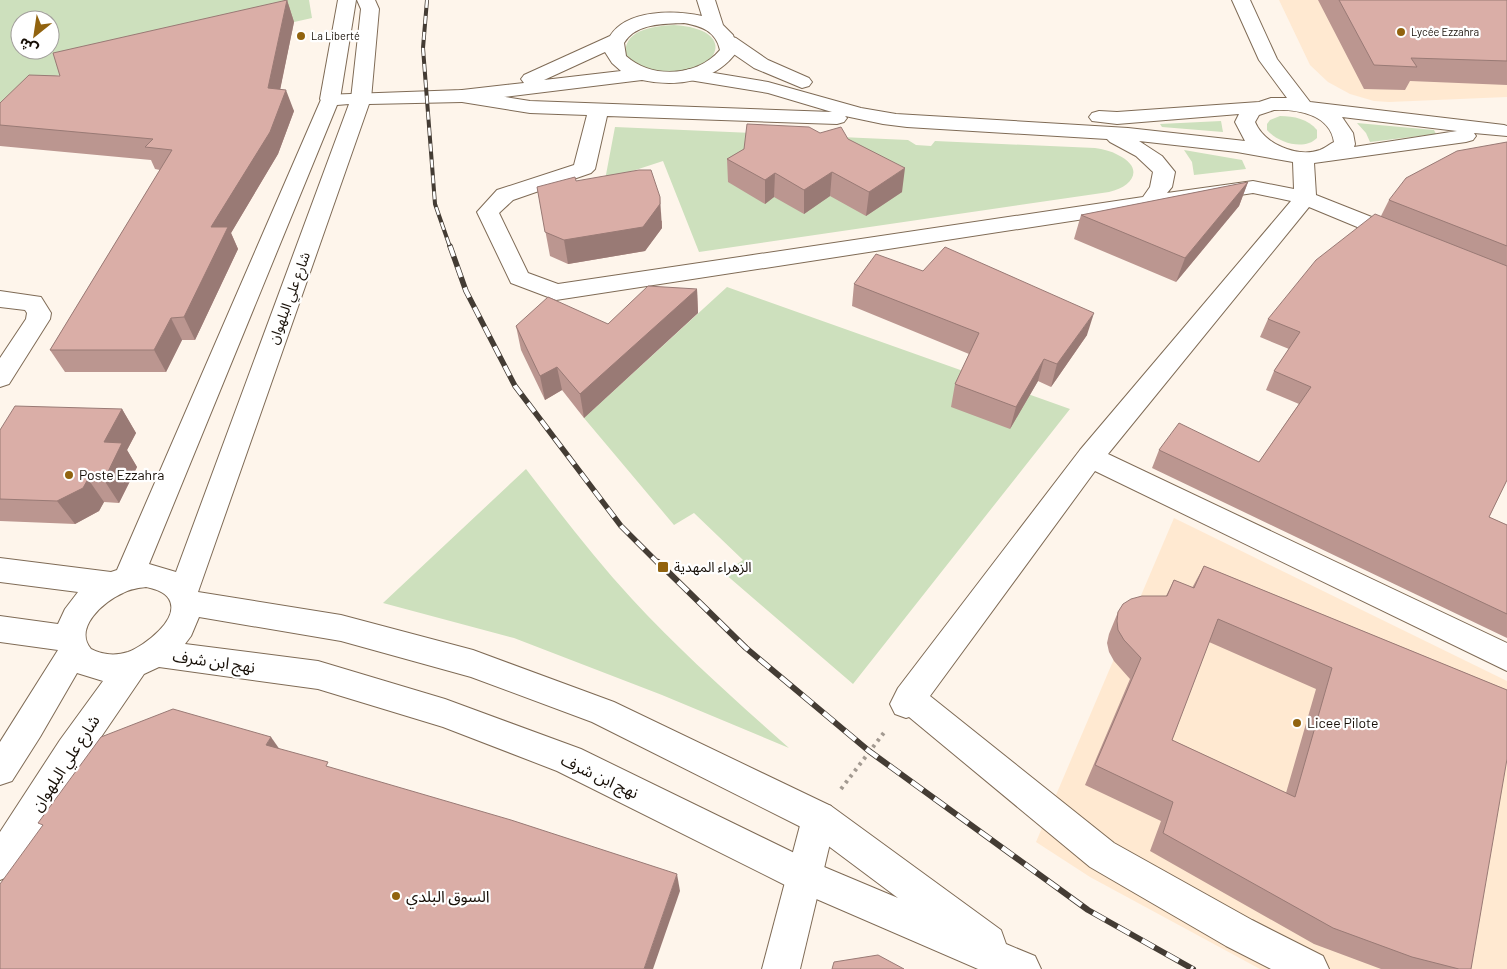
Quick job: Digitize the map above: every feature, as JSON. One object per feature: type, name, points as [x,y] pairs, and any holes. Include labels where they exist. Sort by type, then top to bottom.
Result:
[{"type":"street","points":[[119,581],[330,99],[347,0]]},
{"type":"street","name":"شارع علي البلهوان","points":[[185,597],[361,99],[370,9],[366,0]]},
{"type":"street","points":[[706,0],[715,27]]},
{"type":"street","points":[[1241,0],[1268,60],[1304,106],[1331,118],[1338,123],[1345,134],[1345,144],[1337,152],[1313,158]]},
{"type":"street","points":[[636,25],[653,4]]},
{"type":"street","points":[[896,120],[836,108],[764,86],[729,79],[644,74],[633,71],[618,60],[614,46],[628,29],[636,25],[659,19],[677,18],[695,20],[715,27],[729,42],[761,64],[799,81],[848,94],[898,104],[1117,118],[1281,103],[1505,131]]},
{"type":"street","points":[[499,90],[545,74],[617,40]]},
{"type":"street","points":[[690,76],[720,62],[729,50],[729,42]]},
{"type":"street","points":[[1268,60],[1268,90],[1260,106],[1249,112],[1244,119],[1245,128],[1250,136],[1272,151]]},
{"type":"street","points":[[330,99],[462,96],[499,90],[644,74]]},
{"type":"street","points":[[462,96],[530,107],[896,120],[1107,133],[1234,144],[1313,158],[1505,131]]},
{"type":"street","points":[[599,108],[584,169],[505,195],[488,212],[520,278],[556,292],[1253,187],[1305,198],[1415,243]]},
{"type":"street","points":[[1107,133],[1140,149],[1158,162],[1164,172],[1161,187],[1150,202]]},
{"type":"street","points":[[1310,969],[1240,933],[1102,856],[908,701],[1090,457],[1305,198],[1313,158]]},
{"type":"street","points":[[0,299],[33,303],[40,313],[0,378]]},
{"type":"street","points":[[1090,457],[1507,658]]},
{"type":"street","points":[[0,570],[119,581]]},
{"type":"street","points":[[0,629],[71,645],[83,661],[96,667],[113,668],[144,659],[170,642],[180,629],[186,616],[185,597],[174,582],[162,577],[146,575],[119,581],[94,595],[81,608],[72,624],[71,645],[29,727],[0,770]]},
{"type":"street","name":"نهج ابن شرف","points":[[185,597],[341,628],[473,664],[603,712],[819,818],[1023,969]]},
{"type":"street","name":"شارع علي البلهوان","points":[[0,863],[72,750],[144,659]]},
{"type":"street","name":"نهج ابن شرف","points":[[144,659],[318,675],[446,713],[569,760],[804,876],[1023,969]]},
{"type":"street","points":[[781,969],[819,818]]},
{"type":"path","points":[[819,818],[908,701]]},
{"type":"shaded area","name":"Lycée Ezzahra","points":[[1279,0],[1507,0],[1507,97],[1389,102],[1374,101],[1350,94],[1328,82],[1310,65]]},
{"type":"shaded area","name":"Licee Pilote","points":[[1174,518],[1507,681],[1507,969],[1260,969],[1090,877],[1036,842]]},
{"type":"green space","points":[[0,0],[309,0],[312,18],[28,82],[0,107]]},
{"type":"green space","points":[[674,25],[695,28],[708,35],[715,43],[715,52],[709,60],[699,67],[684,71],[657,72],[643,69],[626,57],[628,41],[633,35],[648,28]]},
{"type":"green space","points":[[1280,116],[1295,118],[1309,123],[1317,130],[1317,138],[1312,142],[1298,145],[1278,139],[1267,130],[1267,124],[1270,120]]},
{"type":"green space","points":[[1221,121],[1223,132],[1162,127],[1160,124]]},
{"type":"green space","points":[[1357,123],[1434,130],[1436,134],[1370,142],[1366,133]]},
{"type":"green space","points":[[615,127],[908,140],[916,145],[931,146],[935,141],[1095,148],[1107,150],[1126,160],[1131,166],[1133,176],[1130,182],[1124,186],[1109,192],[699,252],[663,161],[605,180]]},
{"type":"green space","points":[[1184,150],[1242,160],[1246,169],[1194,175],[1192,162]]},
{"type":"green space","points":[[727,287],[1070,409],[853,684],[724,573],[743,560],[694,513],[674,525],[584,418]]},
{"type":"green space","points":[[526,469],[564,519],[632,599],[689,657],[789,748],[662,695],[514,638],[383,603]]},
{"type":"building","points":[[287,0],[268,88],[286,90],[270,132],[211,227],[228,227],[184,317],[171,318],[154,350],[50,350],[172,150],[145,147],[153,139],[0,125],[0,103],[29,75],[60,76],[55,60],[60,60],[60,51]]},
{"type":"building","points":[[1339,0],[1507,0],[1507,61],[1411,58],[1417,67],[1374,65]]},
{"type":"building","points":[[747,124],[809,127],[820,133],[841,127],[848,139],[905,168],[869,192],[832,172],[804,190],[775,173],[765,180],[727,159],[744,149]]},
{"type":"building","points":[[1507,142],[1507,246],[1389,200],[1406,178],[1457,151]]},
{"type":"building","points":[[639,170],[651,170],[660,197],[660,204],[643,227],[564,240],[545,232],[537,187],[575,177],[576,181]]},
{"type":"building","points":[[1248,182],[1185,258],[1081,215]]},
{"type":"building","points":[[1375,214],[1507,266],[1507,480],[1489,517],[1507,525],[1507,614],[1159,450],[1179,423],[1259,462],[1311,387],[1274,371],[1300,332],[1268,319],[1316,260]]},
{"type":"building","points":[[945,247],[1094,313],[1057,364],[1044,359],[1016,407],[955,384],[979,333],[854,284],[876,254],[923,271]]},
{"type":"building","points":[[648,286],[697,289],[580,394],[557,367],[540,376],[516,326],[548,297],[608,324]]},
{"type":"building","name":"Poste Ezzahra","points":[[15,406],[122,409],[104,442],[122,443],[104,480],[88,479],[83,488],[57,501],[0,499],[0,430]]},
{"type":"building","points":[[1204,566],[1507,690],[1507,759],[1471,969],[1459,969],[1412,957],[1333,928],[1163,833],[1173,802],[1095,765],[1141,658],[1124,640],[1118,630],[1118,612],[1123,604],[1131,599],[1142,596],[1167,596],[1174,580],[1194,588]],"holes":[[[1218,619],[1332,668],[1295,797],[1172,740]]]},
{"type":"building","points":[[173,709],[271,737],[266,745],[328,762],[326,766],[511,820],[677,874],[644,969],[0,969],[0,884],[43,825],[38,823],[101,737]]},
{"type":"building","points":[[878,955],[904,969],[832,969],[834,962]]},
{"type":"railway","points":[[427,0],[423,48],[435,204],[450,247]]},
{"type":"railway","points":[[450,246],[466,291],[515,386],[621,526],[659,564]]},
{"type":"railway","points":[[658,562],[746,648],[869,751],[1088,910],[1193,969]]},
{"type":"place","name":"Lycée Ezzahra","points":[[1401,32]]},
{"type":"place","name":"La Liberté","points":[[301,36]]},
{"type":"place","name":"Poste Ezzahra","points":[[69,475]]},
{"type":"place","name":"الزهراء المهدية","points":[[663,567]]},
{"type":"place","name":"Licee Pilote","points":[[1297,723]]},
{"type":"place","name":"السوق البلدي","points":[[396,896]]}]
